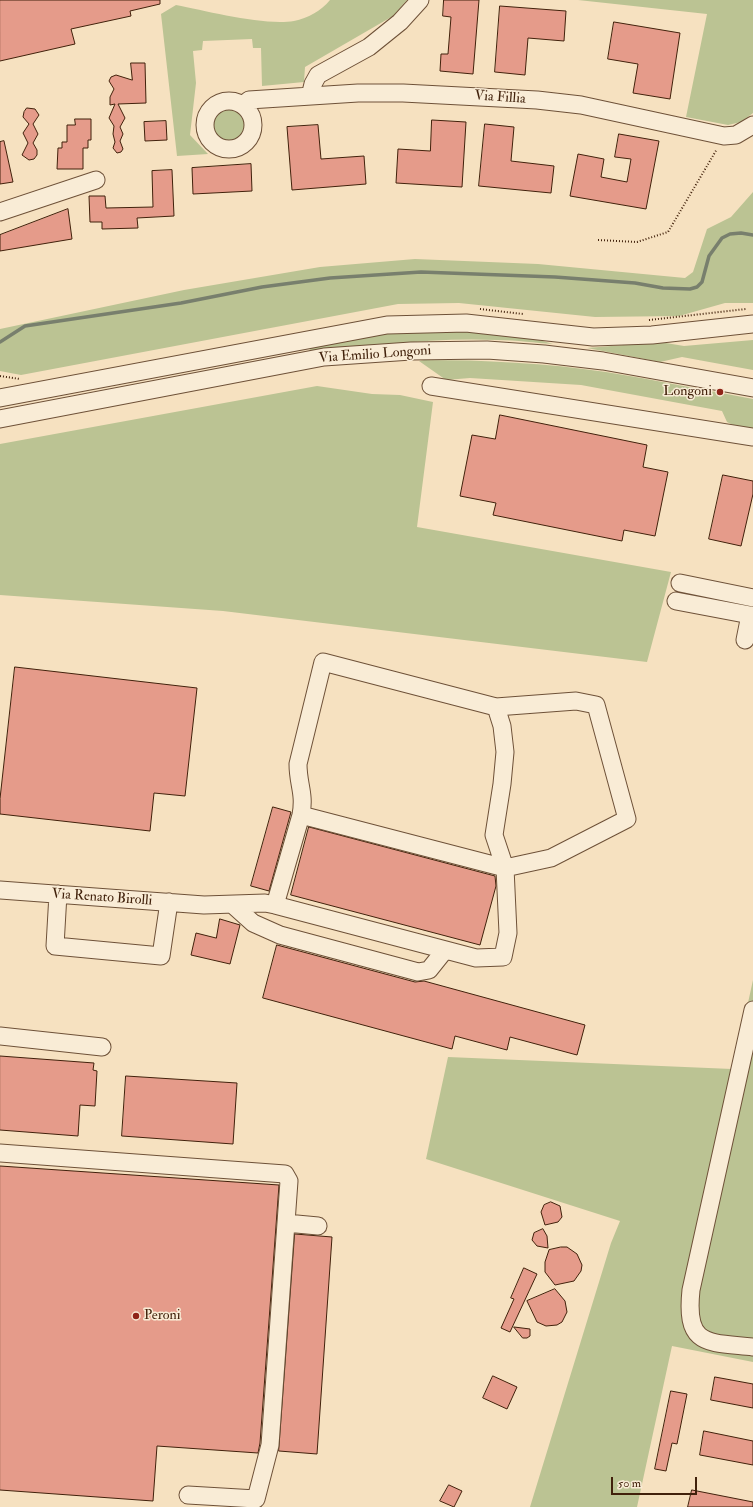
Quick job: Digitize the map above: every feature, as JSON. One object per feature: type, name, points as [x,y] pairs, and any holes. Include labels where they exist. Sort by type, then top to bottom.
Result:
[{"type":"street","points":[[310,96],[313,84],[318,75],[369,47],[400,22],[420,0]]},
{"type":"street","name":"Via Fillia","points":[[243,105],[249,100],[310,96],[403,93],[537,100],[581,105],[724,136],[736,135],[753,125]]},
{"type":"street","points":[[0,212],[96,180]]},
{"type":"street","name":"Via Emilio Longoni","points":[[0,398],[387,325],[466,323],[593,337],[652,335],[753,324]]},
{"type":"street","points":[[692,330],[753,333]]},
{"type":"street","name":"Via Emilio Longoni","points":[[0,419],[324,357],[411,351],[487,350],[544,354],[603,361],[753,388]]},
{"type":"street","points":[[720,383],[753,381]]},
{"type":"street","points":[[431,386],[753,437]]},
{"type":"street","points":[[680,583],[753,597],[751,615],[745,640]]},
{"type":"street","points":[[676,602],[751,615]]},
{"type":"street","points":[[275,905],[304,800],[298,778],[298,764],[323,662],[496,707],[576,701],[596,705],[627,819],[551,858],[505,868],[301,815]]},
{"type":"street","points":[[496,707],[502,726],[505,752],[502,784],[494,835],[505,868]]},
{"type":"street","name":"Via Renato Birolli","points":[[0,890],[204,905],[265,903],[476,958],[503,957],[508,933],[505,868]]},
{"type":"street","points":[[58,894],[55,946],[161,956],[168,902]]},
{"type":"street","points":[[233,905],[253,923],[280,935],[418,972],[429,970],[446,950]]},
{"type":"street","points":[[753,1010],[691,1290],[690,1304],[692,1325],[701,1338],[709,1342],[753,1347]]},
{"type":"street","points":[[0,1036],[102,1047]]},
{"type":"street","points":[[0,1153],[285,1174],[289,1181],[270,1445],[256,1499],[188,1495]]},
{"type":"street","points":[[286,1223],[318,1226]]},
{"type":"path","points":[[598,240],[637,242],[668,232],[724,136]]},
{"type":"green space","points":[[330,0],[407,0],[393,16],[305,67],[304,82],[262,86],[261,48],[253,48],[252,39],[203,41],[202,50],[193,51],[196,83],[190,135],[208,154],[177,156],[161,14],[176,5],[252,20],[282,22],[294,21],[314,14],[323,8]]},
{"type":"green space","points":[[578,0],[753,0],[753,113],[741,122],[728,125],[686,117],[707,14]]},
{"type":"green space","points":[[230,108],[242,113],[247,125],[242,137],[230,142],[218,137],[213,125],[218,113]]},
{"type":"green space","points":[[753,192],[753,303],[725,303],[679,316],[595,317],[459,303],[398,304],[21,375],[0,371],[0,329],[184,290],[320,267],[415,259],[538,264],[685,278],[693,272],[707,229],[731,217]]},
{"type":"green space","points":[[456,331],[526,336],[553,344],[474,339],[378,345],[307,353],[311,348],[380,334]]},
{"type":"green space","points":[[753,340],[753,370],[682,357],[660,362],[587,348],[660,342],[684,346]]},
{"type":"green space","points":[[419,361],[560,366],[643,378],[753,399],[753,429],[737,427],[727,422],[722,411],[581,385],[470,378],[446,380]]},
{"type":"green space","points":[[317,386],[372,394],[400,395],[433,402],[417,527],[671,572],[647,662],[223,611],[0,595],[0,444]]},
{"type":"green space","points":[[753,980],[753,1362],[672,1346],[637,1507],[530,1507],[611,1243],[620,1221],[426,1159],[448,1057],[732,1069],[713,1162]]},
{"type":"building","points":[[0,0],[160,0],[160,4],[130,11],[131,16],[71,29],[75,44],[0,61]]},
{"type":"building","points":[[444,0],[479,0],[473,74],[440,71],[441,54],[448,54],[451,17],[443,16]]},
{"type":"building","points":[[500,6],[566,11],[564,41],[528,38],[525,75],[495,72]]},
{"type":"building","points":[[614,22],[680,33],[670,99],[633,93],[638,64],[608,59]]},
{"type":"building","points":[[131,63],[145,63],[146,103],[118,104],[125,118],[120,127],[123,134],[120,141],[123,149],[121,152],[117,153],[113,148],[115,142],[113,134],[114,126],[109,118],[115,104],[110,105],[110,97],[114,89],[109,81],[111,77],[116,75],[132,80]]},
{"type":"building","points":[[27,108],[35,109],[39,115],[33,124],[38,134],[33,143],[37,150],[37,155],[34,159],[29,160],[22,155],[28,143],[23,133],[29,124],[23,117]]},
{"type":"building","points":[[75,119],[91,119],[91,140],[88,140],[88,148],[83,148],[83,169],[57,169],[58,148],[62,148],[62,142],[67,142],[67,125],[75,125]]},
{"type":"building","points":[[432,120],[466,122],[462,187],[396,183],[398,149],[430,151]]},
{"type":"building","points":[[166,121],[167,140],[145,141],[144,122]]},
{"type":"building","points":[[485,124],[514,127],[511,161],[554,166],[551,193],[479,186]]},
{"type":"building","points":[[318,125],[321,159],[364,156],[366,184],[292,190],[287,127]]},
{"type":"building","points":[[619,134],[659,141],[646,209],[570,196],[578,154],[604,159],[601,177],[627,182],[631,159],[615,157]]},
{"type":"building","points":[[4,141],[13,182],[0,184],[0,142]]},
{"type":"building","points":[[251,164],[252,191],[193,194],[192,168]]},
{"type":"building","points":[[172,170],[174,216],[137,218],[138,228],[102,229],[102,222],[90,222],[89,196],[105,196],[106,208],[153,207],[152,171]]},
{"type":"building","points":[[68,209],[72,239],[0,251],[0,235]]},
{"type":"building","points":[[500,415],[647,445],[643,467],[668,472],[655,536],[624,530],[622,541],[493,515],[496,503],[460,496],[472,435],[495,439]]},
{"type":"building","points":[[723,475],[753,481],[753,494],[741,546],[709,539]]},
{"type":"building","points":[[15,667],[197,688],[185,796],[154,793],[150,831],[0,814],[0,799]]},
{"type":"building","points":[[273,807],[291,812],[269,891],[251,886]]},
{"type":"building","points":[[309,827],[495,876],[496,886],[480,945],[291,895]]},
{"type":"building","points":[[220,919],[240,925],[230,964],[191,955],[196,933],[216,938]]},
{"type":"building","points":[[277,945],[415,982],[424,981],[585,1025],[577,1055],[510,1037],[507,1050],[455,1036],[452,1049],[263,998]]},
{"type":"building","points":[[0,1056],[94,1063],[93,1070],[97,1071],[95,1106],[80,1105],[78,1136],[0,1130]]},
{"type":"building","points":[[126,1076],[237,1083],[233,1144],[122,1136]]},
{"type":"building","name":"Peroni","points":[[0,1166],[279,1185],[260,1443],[258,1453],[157,1446],[153,1501],[0,1490]]},
{"type":"building","points":[[551,1202],[560,1206],[562,1217],[558,1222],[545,1225],[541,1212],[544,1205]]},
{"type":"building","points":[[543,1229],[547,1236],[548,1248],[537,1246],[532,1240],[534,1233]]},
{"type":"building","points":[[295,1234],[332,1237],[317,1454],[279,1451]]},
{"type":"building","points":[[567,1247],[577,1254],[582,1265],[581,1271],[574,1281],[555,1285],[545,1272],[545,1262],[549,1250]]},
{"type":"building","points":[[524,1268],[537,1274],[510,1332],[501,1328],[514,1299],[511,1298]]},
{"type":"building","points":[[555,1289],[565,1301],[567,1312],[562,1322],[557,1325],[546,1326],[537,1322],[527,1301]]},
{"type":"building","points":[[514,1327],[530,1329],[530,1336],[523,1338]]},
{"type":"building","points":[[493,1376],[517,1387],[507,1409],[483,1398]]},
{"type":"building","points":[[715,1377],[753,1384],[753,1408],[711,1400]]},
{"type":"building","points":[[671,1391],[687,1394],[677,1444],[672,1443],[666,1471],[655,1469]]},
{"type":"building","points":[[704,1431],[753,1441],[753,1465],[700,1455]]},
{"type":"building","points":[[449,1485],[462,1491],[454,1507],[440,1501]]},
{"type":"building","points":[[692,1490],[753,1502],[753,1507],[688,1507]]},
{"type":"waterway","points":[[0,342],[25,326],[181,303],[262,287],[330,278],[421,272],[555,277],[635,283],[663,288],[690,289],[697,287],[702,282],[709,256],[722,238],[730,234],[741,233],[753,235]]},
{"type":"place","name":"Longoni","points":[[720,392]]},
{"type":"place","name":"Peroni","points":[[136,1316]]}]
